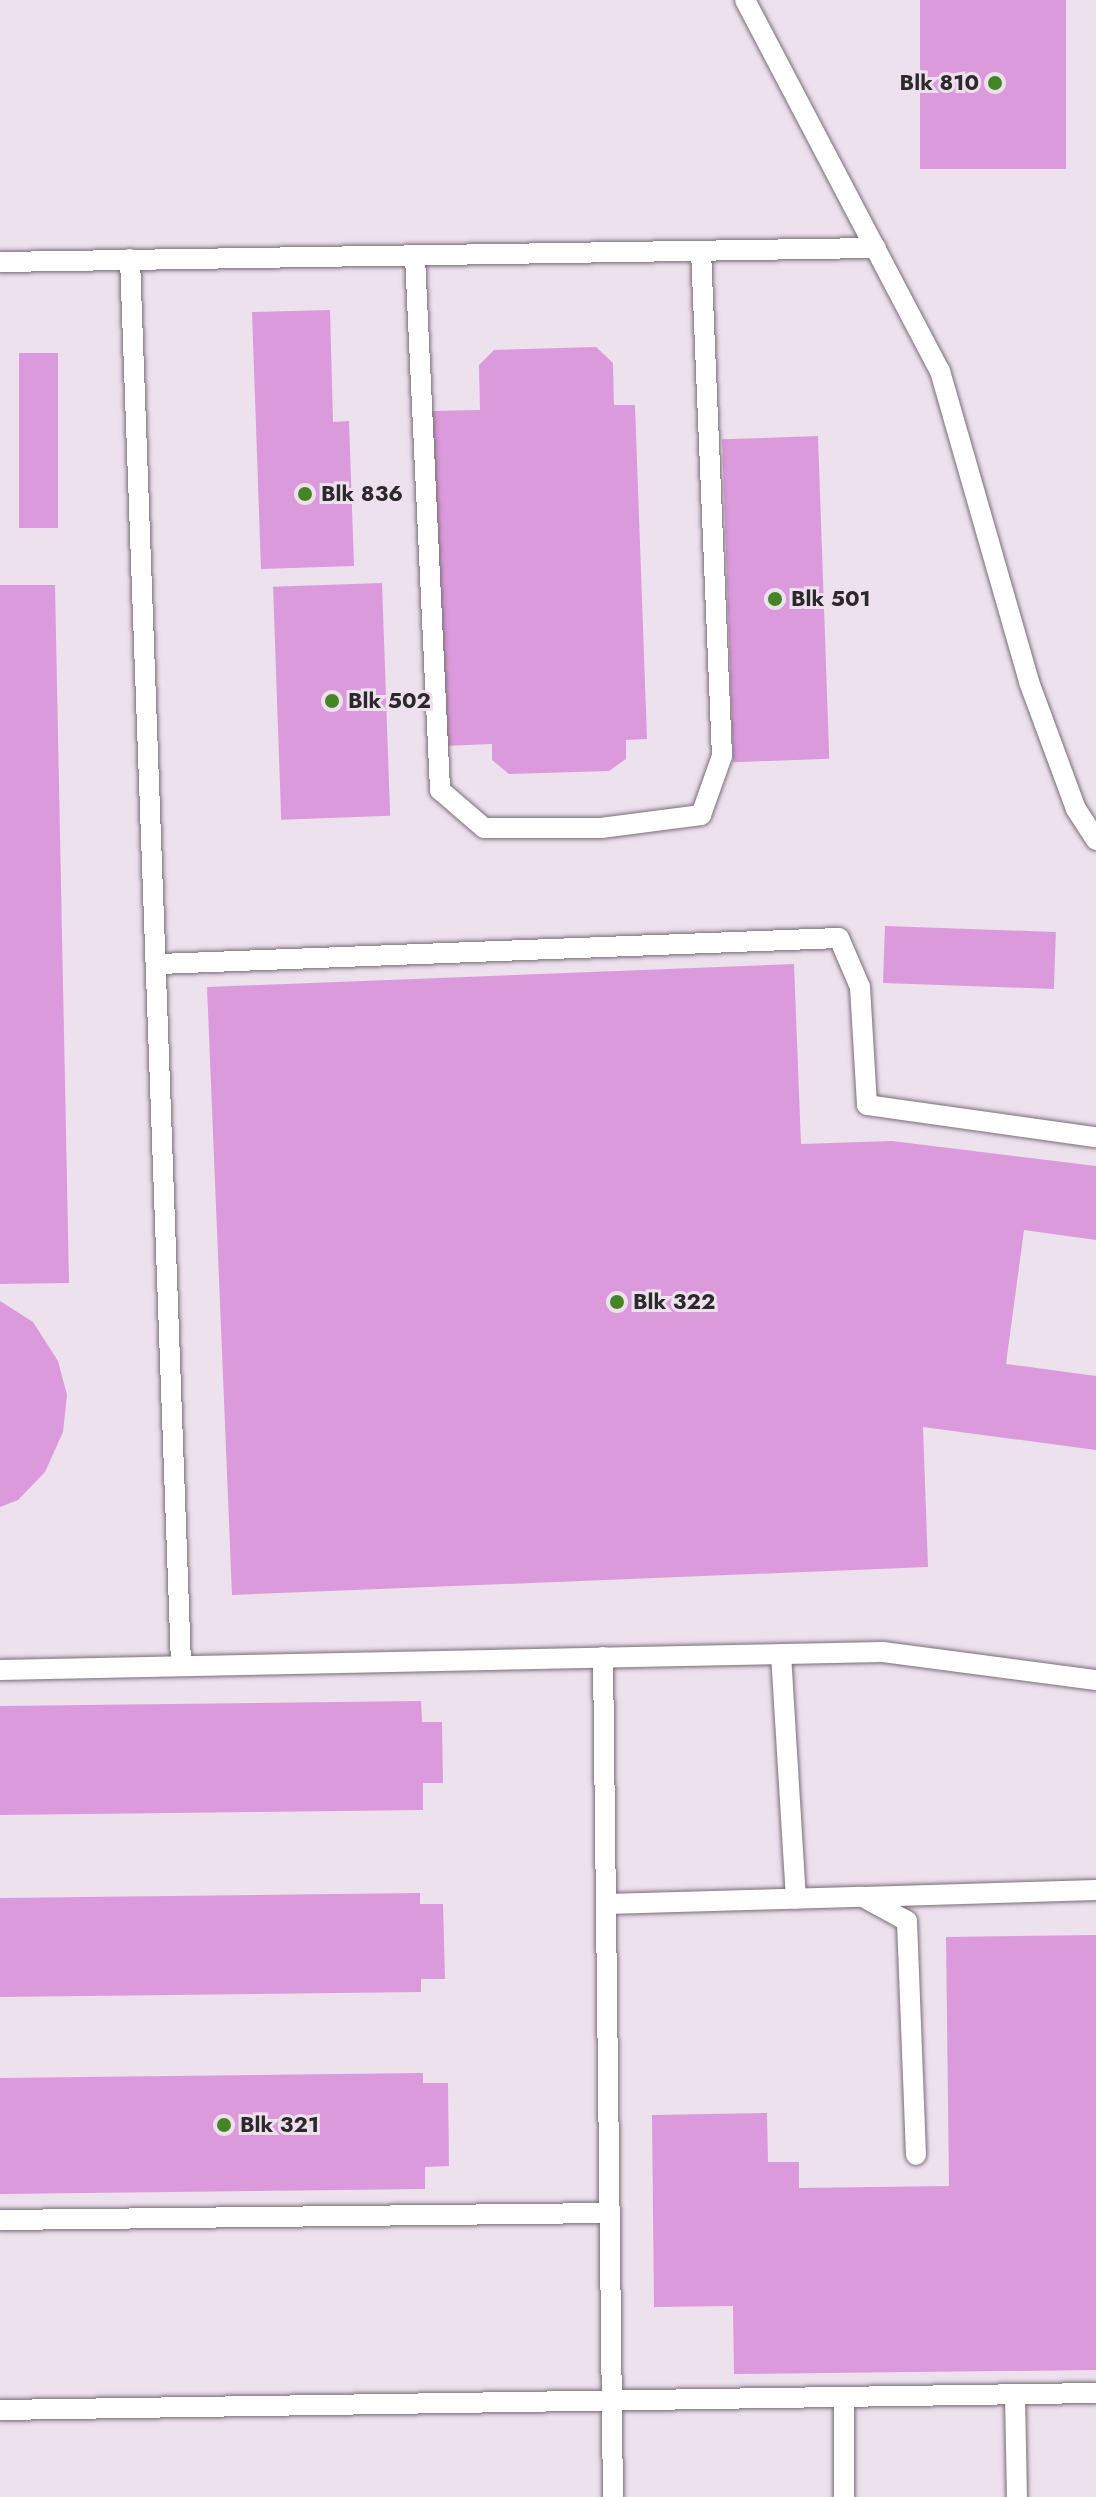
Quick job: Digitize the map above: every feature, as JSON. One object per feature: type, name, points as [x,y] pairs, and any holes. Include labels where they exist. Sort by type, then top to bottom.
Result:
[{"type":"lane","points":[[745,0],[940,371],[1029,682],[1076,809],[1096,840]]},
{"type":"lane","points":[[0,262],[876,248]]},
{"type":"lane","points":[[415,257],[440,790],[484,828],[601,828],[701,815],[722,756],[701,251]]},
{"type":"lane","points":[[130,259],[159,964],[181,1665]]},
{"type":"lane","points":[[159,964],[839,938],[860,987],[867,1105],[1096,1137]]},
{"type":"lane","points":[[0,1670],[883,1652],[1096,1680]]},
{"type":"lane","points":[[781,1654],[796,1899]]},
{"type":"lane","points":[[603,1657],[613,2497]]},
{"type":"lane","points":[[606,1904],[1096,1890]]},
{"type":"lane","points":[[863,1897],[907,1921],[916,2155]]},
{"type":"lane","points":[[0,2220],[609,2213]]},
{"type":"lane","points":[[0,2410],[1096,2393]]},
{"type":"lane","points":[[1015,2395],[1017,2497]]},
{"type":"lane","points":[[844,2397],[844,2497]]},
{"type":"building","name":"Blk 810","points":[[920,0],[1066,0],[1066,169],[920,169]]},
{"type":"building","name":"Blk 836","points":[[330,310],[333,422],[349,421],[354,566],[261,569],[252,312]]},
{"type":"building","points":[[596,347],[613,363],[614,405],[635,405],[647,739],[626,740],[626,759],[609,771],[509,774],[492,760],[492,744],[442,746],[431,411],[480,410],[479,365],[494,350]]},
{"type":"building","points":[[19,353],[58,353],[58,528],[19,528]]},
{"type":"building","name":"Blk 501","points":[[818,436],[829,759],[733,762],[722,439]]},
{"type":"building","name":"Blk 502","points":[[382,583],[390,816],[281,820],[273,587]]},
{"type":"building","points":[[0,585],[55,585],[69,1283],[0,1284]]},
{"type":"building","points":[[885,926],[1056,932],[1054,989],[883,983]]},
{"type":"building","name":"Blk 322","points":[[794,964],[801,1144],[892,1141],[1096,1166],[1096,1240],[1024,1230],[1006,1364],[1096,1376],[1096,1450],[923,1427],[928,1567],[232,1595],[207,987]]},
{"type":"building","points":[[0,1301],[33,1322],[58,1361],[67,1395],[63,1432],[45,1472],[18,1500],[0,1507]]},
{"type":"building","points":[[421,1701],[422,1722],[442,1722],[443,1783],[423,1783],[423,1810],[0,1815],[0,1706]]},
{"type":"building","points":[[420,1893],[420,1904],[443,1904],[445,1979],[421,1979],[421,1992],[0,1997],[0,1898]]},
{"type":"building","points":[[1096,1935],[1096,2370],[734,2374],[733,2306],[654,2307],[652,2115],[767,2113],[768,2162],[799,2162],[799,2188],[949,2186],[946,1937]]},
{"type":"building","name":"Blk 321","points":[[423,2073],[423,2083],[448,2083],[449,2166],[425,2167],[425,2189],[0,2194],[0,2078]]},
{"type":"place","name":"Blk 810","points":[[995,83]]},
{"type":"place","name":"Blk 836","points":[[305,494]]},
{"type":"place","name":"Blk 501","points":[[775,599]]},
{"type":"place","name":"Blk 502","points":[[332,701]]},
{"type":"place","name":"Blk 322","points":[[617,1302]]},
{"type":"place","name":"Blk 321","points":[[224,2125]]}]
